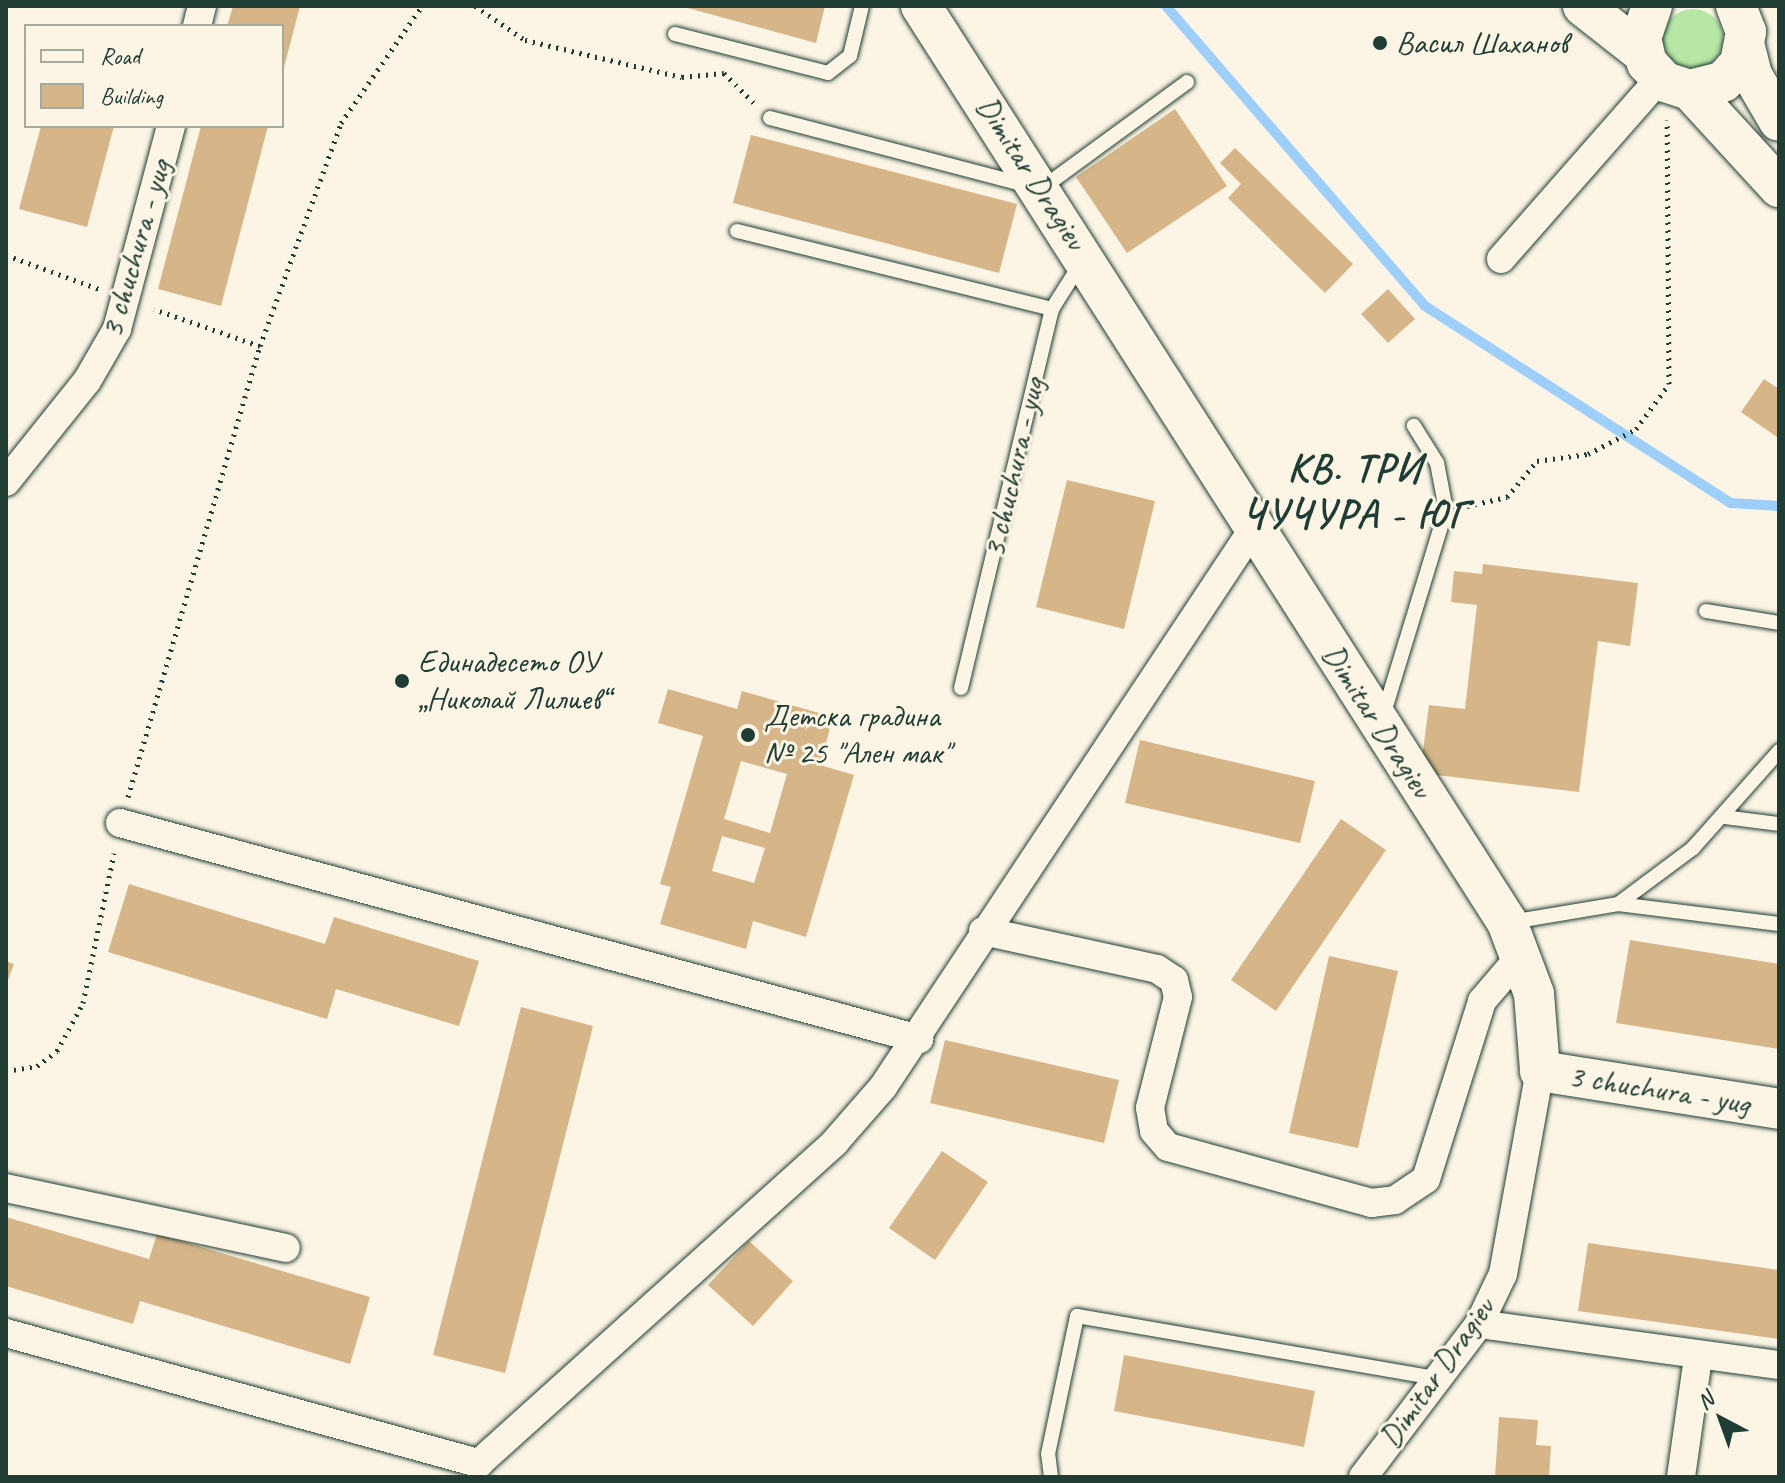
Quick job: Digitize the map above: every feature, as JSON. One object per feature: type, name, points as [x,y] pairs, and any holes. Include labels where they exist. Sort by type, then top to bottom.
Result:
[{"type":"street","name":"Dimitar Dragiev","points":[[921,6],[1085,256],[1379,728],[1515,938],[1540,1071],[1516,1221],[1479,1324],[1435,1378],[1363,1477]]},
{"type":"street","points":[[1583,6],[1659,80],[1779,187]]},
{"type":"street","points":[[1736,6],[1752,75],[1779,121]]},
{"type":"street","points":[[1501,259],[1659,80],[1649,7]]},
{"type":"street","points":[[1659,80],[1723,82],[1745,47]]},
{"type":"street","name":"3 chuchura - yug","points":[[6,482],[101,360],[126,299],[170,128]]},
{"type":"street","points":[[6,1333],[479,1463],[835,1142],[919,1039],[983,931],[1255,526]]},
{"type":"street","points":[[120,823],[919,1039]]},
{"type":"street","points":[[983,931],[1157,969],[1174,980],[1178,997],[1150,1108],[1154,1131],[1168,1147],[1371,1203],[1412,1192],[1435,1163],[1482,1001],[1515,938]]},
{"type":"street","name":"3 chuchura - yug","points":[[1540,1071],[1779,1109]]},
{"type":"street","points":[[6,1188],[286,1248]]},
{"type":"street","points":[[1479,1324],[1698,1357],[1779,1365]]},
{"type":"street","points":[[1681,1477],[1698,1357]]},
{"type":"lane","points":[[675,34],[828,73],[850,56],[862,6]]},
{"type":"lane","points":[[770,118],[1041,189],[1187,82]]},
{"type":"lane","points":[[737,231],[1052,309]]},
{"type":"lane","name":"3 chuchura - yug","points":[[961,688],[1052,309],[1085,256]]},
{"type":"lane","points":[[1379,728],[1446,510],[1437,463],[1414,426]]},
{"type":"lane","points":[[1706,611],[1779,623]]},
{"type":"lane","points":[[1515,938],[1618,904],[1724,817],[1779,751]]},
{"type":"lane","points":[[1724,817],[1779,824]]},
{"type":"lane","points":[[1618,904],[1779,924]]},
{"type":"lane","points":[[1051,1477],[1048,1454],[1077,1316],[1435,1378]]},
{"type":"path","points":[[6,1071],[37,1066],[57,1051],[83,1003],[120,823],[260,346],[341,123],[422,6]]},
{"type":"path","points":[[475,6],[525,40],[682,77],[724,73],[770,118]]},
{"type":"path","points":[[1446,510],[1507,497],[1537,461],[1588,454],[1636,429],[1669,384],[1667,108],[1659,80]]},
{"type":"path","points":[[6,255],[260,346]]},
{"type":"green space","points":[[1693,9],[1714,18],[1723,39],[1714,60],[1693,69],[1672,60],[1663,39],[1672,18]]},
{"type":"building","points":[[233,6],[300,6],[284,67],[284,24],[228,24]]},
{"type":"building","points":[[680,6],[825,6],[816,43]]},
{"type":"building","points":[[1175,109],[1227,186],[1127,253],[1076,177]]},
{"type":"building","points":[[40,128],[113,128],[87,227],[19,209]]},
{"type":"building","points":[[200,128],[267,128],[221,306],[158,289]]},
{"type":"building","points":[[751,135],[1017,204],[999,273],[733,203]]},
{"type":"building","points":[[1235,148],[1353,264],[1325,293],[1228,198],[1241,184],[1220,163]]},
{"type":"building","points":[[1388,289],[1415,319],[1388,343],[1361,314]]},
{"type":"building","points":[[1764,379],[1779,389],[1777,437],[1741,412]]},
{"type":"building","points":[[1067,480],[1155,501],[1124,629],[1036,607]]},
{"type":"building","points":[[1483,564],[1638,583],[1630,646],[1598,641],[1579,792],[1420,773],[1429,705],[1465,709],[1477,605],[1451,602],[1454,571],[1482,574]]},
{"type":"building","points":[[668,689],[737,709],[742,691],[833,717],[820,765],[854,775],[806,937],[753,921],[746,949],[660,924],[671,887],[660,884],[703,736],[658,723]],"holes":[[[741,761],[787,774],[770,833],[724,819]],[[722,836],[765,848],[754,883],[712,871]]]},
{"type":"building","points":[[1140,740],[1315,781],[1300,843],[1125,803]]},
{"type":"building","points":[[1341,819],[1386,850],[1276,1011],[1231,980]]},
{"type":"building","points":[[129,884],[325,944],[334,917],[479,961],[459,1026],[336,989],[327,1019],[108,952]]},
{"type":"building","points":[[1630,940],[1779,964],[1779,1049],[1616,1023]]},
{"type":"building","points":[[1329,956],[1398,971],[1358,1148],[1289,1133]]},
{"type":"building","points":[[6,961],[14,964],[6,985]]},
{"type":"building","points":[[521,1007],[593,1026],[505,1373],[433,1355]]},
{"type":"building","points":[[945,1040],[1119,1080],[1104,1143],[930,1103]]},
{"type":"building","points":[[942,1151],[988,1182],[935,1260],[889,1228]]},
{"type":"building","points":[[6,1217],[149,1259],[157,1234],[370,1297],[350,1364],[140,1301],[133,1324],[6,1286]]},
{"type":"building","points":[[749,1241],[793,1281],[753,1326],[708,1285]]},
{"type":"building","points":[[1588,1243],[1779,1270],[1779,1339],[1578,1311]]},
{"type":"building","points":[[1124,1355],[1315,1391],[1304,1447],[1114,1411]]},
{"type":"building","points":[[1499,1417],[1538,1420],[1536,1445],[1551,1446],[1549,1477],[1495,1477]]},
{"type":"waterway","points":[[1166,6],[1425,306],[1731,503],[1779,506]]},
{"type":"place","name":"Васил Шаханов","points":[[1380,43]]},
{"type":"place","name":"Единадесето ОУ „Николай Лилиев“","points":[[402,681]]},
{"type":"place","name":"Детска градина № 25 \"Ален мак\"","points":[[748,735]]},
{"type":"district","name":"КВ. ТРИ ЧУЧУРА - ЮГ","points":[[1355,491]]}]
